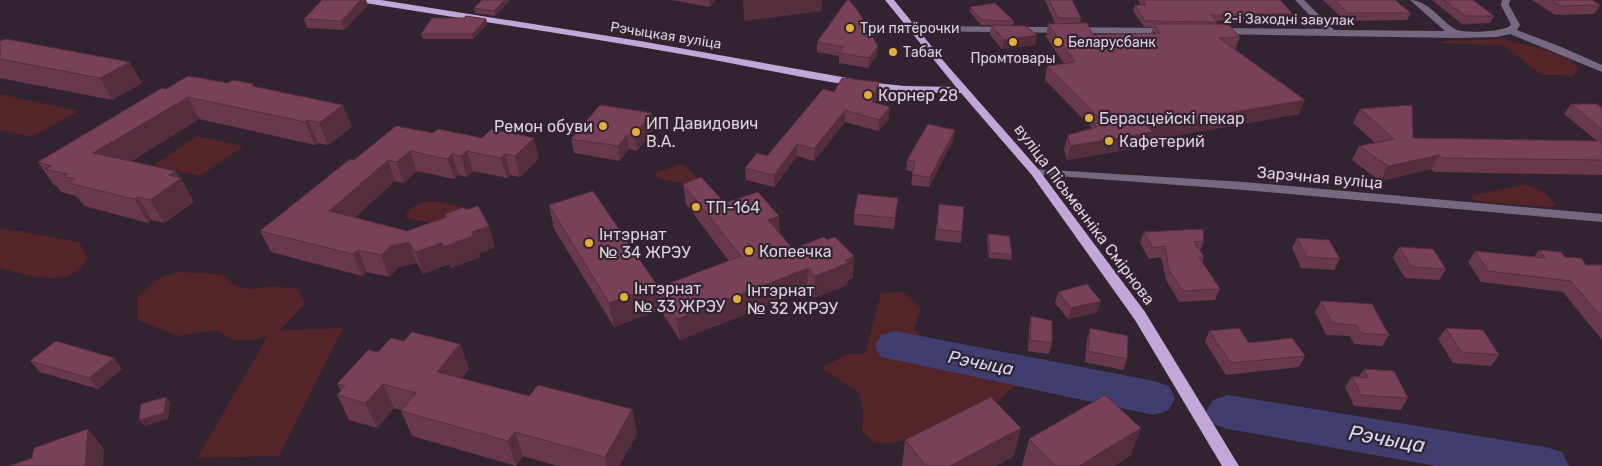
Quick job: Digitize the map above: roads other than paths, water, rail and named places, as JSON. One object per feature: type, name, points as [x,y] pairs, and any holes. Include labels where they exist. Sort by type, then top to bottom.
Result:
[{"type":"main road","name":"Рэчыцкая вуліца","points":[[366,0],[722,58],[875,86],[908,90],[963,90]]},
{"type":"main road","name":"вуліца Пісьменніка Смірнова","points":[[889,0],[911,29],[1035,172],[1140,316],[1231,466]]},
{"type":"street","points":[[1299,0],[1332,33]]},
{"type":"street","points":[[1414,0],[1456,35]]},
{"type":"street","points":[[1506,0],[1505,5],[1516,25],[1511,31],[1556,48],[1602,69]]},
{"type":"street","points":[[911,29],[1174,31]]},
{"type":"street","name":"2-і Заходні завулак","points":[[1204,31],[1456,35],[1490,35],[1511,31]]},
{"type":"street","name":"Зарэчная вуліца","points":[[1035,172],[1244,186],[1602,218]]},
{"type":"waterway","name":"Рэчыца","points":[[895,346],[1154,398]]},
{"type":"waterway","name":"Рэчыца","points":[[1228,412],[1546,466]]},
{"type":"place","name":"Три пятёрочки","points":[[850,28]]},
{"type":"place","name":"Промтовары","points":[[1013,42]]},
{"type":"place","name":"Беларусбанк","points":[[1058,42]]},
{"type":"place","name":"Табак","points":[[893,52]]},
{"type":"place","name":"Корнер 28","points":[[868,95]]},
{"type":"place","name":"Берасцейскі пекар","points":[[1089,118]]},
{"type":"place","name":"Ремон обуви","points":[[603,126]]},
{"type":"place","name":"ИП Давидович В.А.","points":[[636,132]]},
{"type":"place","name":"Кафетерий","points":[[1109,141]]},
{"type":"place","name":"ТП-164","points":[[696,207]]},
{"type":"place","name":"Інтэрнат № 34 ЖРЭУ","points":[[589,243]]},
{"type":"place","name":"Копеечка","points":[[749,251]]},
{"type":"place","name":"Інтэрнат № 33 ЖРЭУ","points":[[624,297]]},
{"type":"place","name":"Інтэрнат № 32 ЖРЭУ","points":[[737,299]]}]
